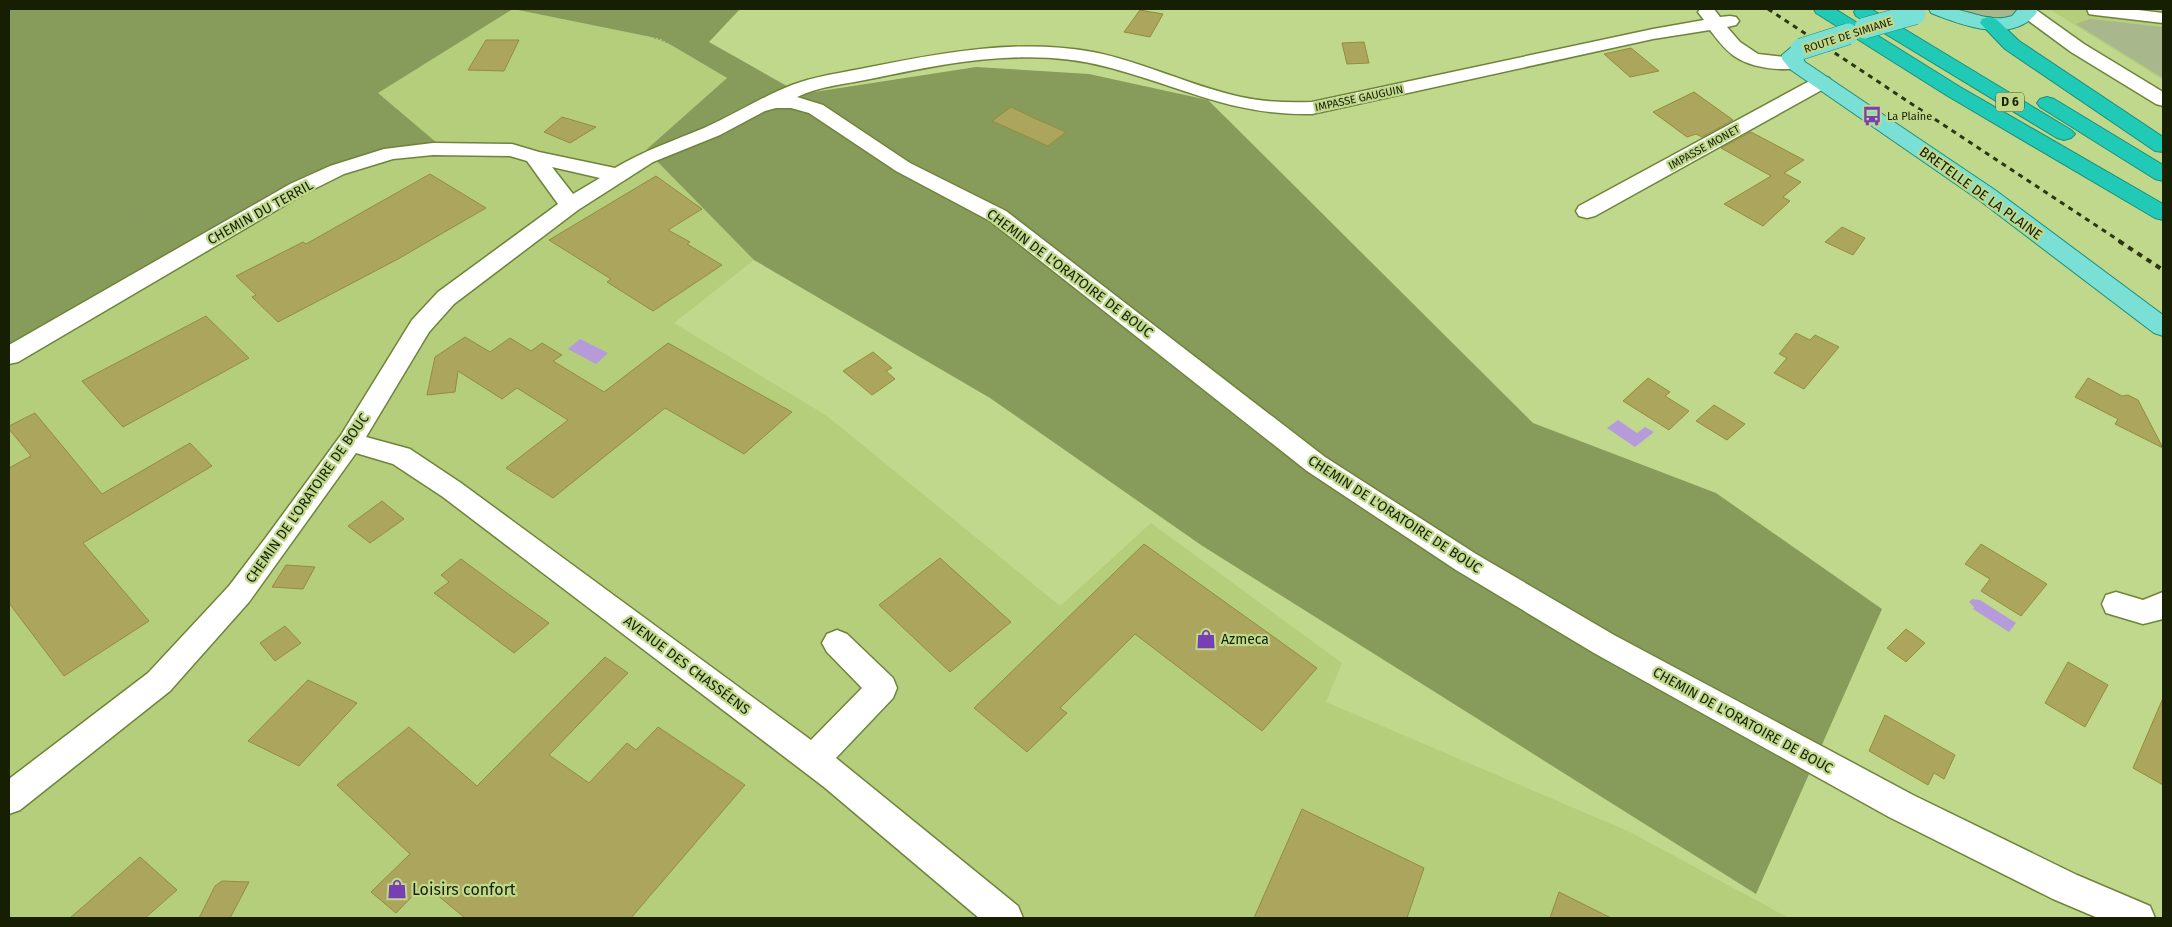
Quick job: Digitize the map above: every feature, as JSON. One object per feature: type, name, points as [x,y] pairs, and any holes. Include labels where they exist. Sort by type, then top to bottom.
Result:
[{"type":"highway","points":[[1823,9],[1953,91],[2163,213]]},
{"type":"highway","name":"D 6","points":[[1858,9],[2163,193]]},
{"type":"highway","name":"D 6","points":[[1892,9],[2163,174]]},
{"type":"highway","points":[[1995,23],[2012,45],[2163,146]]},
{"type":"main road","name":"ROUTE DE SIMIANE","points":[[1796,56],[1857,31],[1934,9]]},
{"type":"main road","points":[[1938,9],[1970,20],[1995,23],[2019,20],[2028,10]]},
{"type":"main road","name":"BRETELLE DE LA PLAINE","points":[[1796,56],[1822,82],[1987,195],[2163,327]]},
{"type":"street","points":[[2090,9],[2130,12],[2163,18]]},
{"type":"street","points":[[2028,10],[2043,25],[2090,57],[2163,100]]},
{"type":"street","name":"IMPASSE GAUGUIN","points":[[766,104],[799,89],[820,83],[988,53],[1037,52],[1094,58],[1241,103],[1288,109],[1312,108],[1653,34],[1716,16]]},
{"type":"street","name":"ROUTE DE SIMIANE","points":[[1716,16],[1734,49],[1747,57],[1767,63],[1796,56]]},
{"type":"street","points":[[1995,23],[2032,33],[2090,57]]},
{"type":"street","name":"IMPASSE MONET","points":[[1587,211],[1822,82]]},
{"type":"street","name":"CHEMIN DE L'ORATOIRE DE BOUC","points":[[9,799],[159,682],[239,594],[350,442],[420,326],[446,298],[570,205],[646,158],[720,127],[766,104],[792,102],[816,109],[903,167],[998,216],[1316,464],[1474,567],[1604,644],[1901,806],[2065,887],[2138,918]]},
{"type":"street","name":"CHEMIN DU TERRIL","points":[[9,356],[298,189],[329,174],[390,153],[433,149],[475,148],[512,150],[534,157],[617,175]]},
{"type":"street","points":[[534,157],[570,205]]},
{"type":"street","name":"AVENUE DES CHASSÉENS","points":[[350,442],[401,456],[452,490],[813,760],[1006,918]]},
{"type":"street","points":[[2116,604],[2143,612],[2161,608],[2163,604]]},
{"type":"street","points":[[813,760],[882,688],[837,643]]},
{"type":"path","points":[[571,9],[644,33],[740,70],[756,85],[766,104]]},
{"type":"path","points":[[9,140],[39,147],[108,200],[199,246]]},
{"type":"shaded area","points":[[9,9],[513,9],[378,93],[437,143],[393,147],[336,163],[292,183],[9,345]]},
{"type":"shaded area","points":[[513,9],[661,39],[727,78],[646,150],[754,260],[674,323],[827,416],[1060,606],[1151,523],[1342,663],[1326,702],[1630,832],[1789,918],[9,918],[9,345],[292,183],[336,163],[393,147],[436,143],[377,93]]},
{"type":"shaded area","points":[[513,9],[740,9],[709,42],[801,94],[976,67],[1089,74],[1208,100],[1533,423],[1716,493],[1882,609],[1756,894],[1201,545],[990,398],[754,260],[646,150],[727,78],[661,39]]},
{"type":"shaded area","points":[[1951,9],[2018,9],[2004,18],[1995,19],[1976,17]]},
{"type":"shaded area","points":[[2049,9],[2163,9],[2163,80]]},
{"type":"shaded area","points":[[2089,19],[2163,27],[2163,78],[2076,24]]},
{"type":"shaded area","points":[[580,339],[608,353],[596,364],[568,349]]},
{"type":"shaded area","points":[[1618,420],[1637,433],[1645,427],[1654,432],[1635,447],[1607,428]]},
{"type":"shaded area","points":[[1972,599],[1980,600],[2016,623],[2009,632],[1973,609],[1974,607],[1969,602]]},
{"type":"building","points":[[1140,10],[1163,14],[1150,37],[1124,32]]},
{"type":"building","points":[[486,40],[519,40],[504,71],[468,70]]},
{"type":"building","points":[[1364,42],[1369,63],[1347,64],[1342,43]]},
{"type":"building","points":[[1631,48],[1659,71],[1630,77],[1604,54]]},
{"type":"building","points":[[1694,92],[1733,120],[1702,137],[1696,134],[1687,137],[1653,112]]},
{"type":"building","points":[[1011,107],[1066,132],[1048,146],[992,121]]},
{"type":"building","points":[[562,117],[596,127],[570,143],[544,132]]},
{"type":"building","points":[[1751,132],[1804,160],[1784,173],[1801,182],[1783,197],[1790,201],[1763,226],[1724,204],[1771,176],[1721,148]]},
{"type":"building","points":[[430,174],[486,208],[398,259],[278,322],[252,297],[256,295],[236,276],[303,242],[306,244]]},
{"type":"building","points":[[656,176],[702,209],[668,230],[690,242],[687,244],[722,265],[653,311],[607,282],[611,279],[549,240]]},
{"type":"building","points":[[1842,227],[1865,238],[1853,255],[1825,242]]},
{"type":"building","points":[[206,316],[249,358],[123,427],[82,381]]},
{"type":"building","points":[[1796,333],[1810,340],[1815,335],[1839,347],[1804,389],[1774,373],[1787,358],[1779,354]]},
{"type":"building","points":[[465,337],[490,352],[510,338],[531,351],[542,343],[562,355],[553,361],[604,392],[668,343],[792,412],[744,454],[665,408],[553,498],[506,468],[568,420],[517,388],[502,399],[458,371],[455,392],[427,395],[435,357]]},
{"type":"building","points":[[873,352],[892,368],[886,371],[895,379],[872,395],[843,371]]},
{"type":"building","points":[[1648,378],[1670,392],[1665,396],[1689,411],[1669,430],[1623,401]]},
{"type":"building","points":[[2088,378],[2122,396],[2128,395],[2138,400],[2163,448],[2115,424],[2118,419],[2075,397]]},
{"type":"building","points":[[1714,405],[1745,424],[1727,440],[1696,421]]},
{"type":"building","points":[[35,413],[102,494],[190,443],[212,466],[83,543],[149,621],[64,676],[9,603],[9,468],[31,456],[9,429],[9,426]]},
{"type":"building","points":[[382,501],[404,519],[370,543],[348,526]]},
{"type":"building","points":[[1144,544],[1317,668],[1262,731],[1135,634],[1060,708],[1067,713],[1027,752],[974,708]]},
{"type":"building","points":[[1981,544],[2047,584],[2021,616],[1981,591],[1990,579],[1965,564]]},
{"type":"building","points":[[940,558],[1011,622],[950,672],[879,605]]},
{"type":"building","points":[[461,559],[549,623],[514,653],[434,593],[449,582],[441,575]]},
{"type":"building","points":[[286,565],[315,567],[303,589],[272,587]]},
{"type":"building","points":[[285,626],[301,643],[275,661],[260,643]]},
{"type":"building","points":[[1906,629],[1925,643],[1906,662],[1887,648]]},
{"type":"building","points":[[605,657],[628,673],[549,755],[589,783],[627,743],[636,750],[658,727],[745,785],[631,918],[465,918],[424,884],[396,913],[371,892],[410,854],[337,785],[409,727],[477,786]]},
{"type":"building","points":[[2068,662],[2108,685],[2085,727],[2045,703]]},
{"type":"building","points":[[308,680],[357,703],[299,766],[248,741]]},
{"type":"building","points":[[2163,698],[2163,785],[2133,768]]},
{"type":"building","points":[[1885,715],[1955,755],[1944,779],[1934,773],[1928,785],[1869,751]]},
{"type":"building","points":[[1302,809],[1424,868],[1407,918],[1254,918]]},
{"type":"building","points":[[140,857],[177,890],[145,918],[70,918]]},
{"type":"building","points":[[222,881],[249,882],[230,918],[199,918],[215,886]]},
{"type":"building","points":[[1559,892],[1611,918],[1550,918]]},
{"type":"railway","points":[[1768,9],[2121,242]]},
{"type":"railway","points":[[2119,241],[2163,270]]},
{"type":"place","name":"La Plaine","points":[[1872,116]]},
{"type":"place","name":"Azmeca","points":[[1206,639]]},
{"type":"place","name":"Loisirs confort","points":[[397,889]]}]
